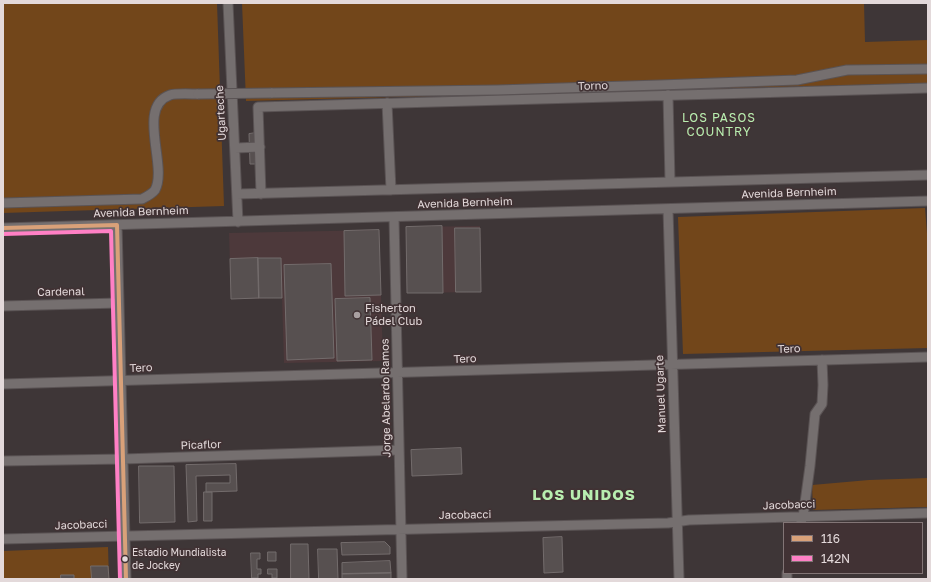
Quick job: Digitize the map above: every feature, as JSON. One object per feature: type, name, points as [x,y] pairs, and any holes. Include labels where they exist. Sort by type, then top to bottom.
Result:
[{"type":"street","name":"Ugarteche","points":[[228,3],[238,222]]},
{"type":"street","points":[[3,203],[142,199],[154,192],[158,180],[154,116],[157,104],[170,95],[497,90],[660,85],[797,80],[847,70],[928,69]]},
{"type":"street","name":"Torno","points":[[260,148],[258,107],[928,88]]},
{"type":"street","points":[[668,95],[670,182]]},
{"type":"street","points":[[387,103],[390,190]]},
{"type":"street","points":[[235,148],[260,148],[261,194]]},
{"type":"street","points":[[237,194],[928,175]]},
{"type":"street","name":"Avenida Bernheim","points":[[3,228],[928,201]]},
{"type":"street","name":"Manuel Ugarte","points":[[668,209],[679,579]]},
{"type":"street","name":"Jorge Abelardo Ramos","points":[[394,217],[402,579]]},
{"type":"street","points":[[117,225],[126,579]]},
{"type":"street","name":"Cardenal","points":[[3,306],[119,303]]},
{"type":"street","name":"Tero","points":[[3,384],[928,357]]},
{"type":"street","points":[[802,520],[810,466],[815,414],[822,404],[822,360]]},
{"type":"street","name":"Picaflor","points":[[3,461],[123,459],[399,450]]},
{"type":"street","name":"Jacobacci","points":[[3,539],[802,520],[928,513]]},
{"type":"shaded area","points":[[3,3],[217,3],[224,206],[3,213]]},
{"type":"shaded area","points":[[242,3],[864,3],[865,42],[928,40],[928,83],[246,101]]},
{"type":"shaded area","points":[[925,208],[928,246],[928,348],[683,354],[678,217]]},
{"type":"shaded area","points":[[480,226],[481,292],[407,293],[406,227]]},
{"type":"shaded area","points":[[379,230],[383,361],[284,363],[282,298],[231,299],[229,233]]},
{"type":"shaded area","points":[[928,478],[928,507],[813,510],[812,485],[869,480]]},
{"type":"shaded area","points":[[108,547],[109,579],[3,579],[3,551]]},
{"type":"building","points":[[256,133],[257,164],[250,164],[249,134]]},
{"type":"building","points":[[442,226],[443,293],[407,293],[406,227]]},
{"type":"building","points":[[455,228],[480,228],[481,292],[456,292]]},
{"type":"building","points":[[379,230],[381,295],[345,296],[344,231]]},
{"type":"building","points":[[258,258],[259,298],[231,299],[230,259]]},
{"type":"building","points":[[258,258],[281,258],[282,298],[259,298]]},
{"type":"building","points":[[331,264],[334,358],[287,360],[284,265]]},
{"type":"building","points":[[370,298],[372,360],[337,361],[335,299]]},
{"type":"building","points":[[461,448],[462,474],[412,476],[411,450]]},
{"type":"building","points":[[236,464],[237,491],[206,492],[206,483],[230,483],[230,475],[196,476],[197,521],[188,522],[186,465]]},
{"type":"building","points":[[139,466],[174,466],[175,522],[140,523]]},
{"type":"building","points":[[204,492],[212,492],[212,521],[204,521]]},
{"type":"building","points":[[562,537],[563,572],[544,573],[543,538]]},
{"type":"building","points":[[385,542],[390,547],[390,554],[342,555],[341,543]]},
{"type":"building","points":[[291,544],[308,544],[309,579],[291,579]]},
{"type":"building","points":[[318,549],[337,549],[338,579],[319,579]]},
{"type":"building","points":[[268,552],[276,552],[276,561],[268,561]]},
{"type":"building","points":[[251,553],[260,553],[260,559],[257,559],[257,569],[261,569],[261,574],[258,574],[258,578],[252,578]]},
{"type":"building","points":[[390,561],[391,573],[342,574],[342,563]]},
{"type":"building","points":[[91,566],[108,566],[109,579],[92,579]]},
{"type":"building","points":[[268,569],[277,569],[277,578],[272,578],[272,574],[268,574]]},
{"type":"building","points":[[391,573],[391,579],[342,579],[342,574]]},
{"type":"building","points":[[61,575],[74,575],[74,579],[61,579]]},
{"type":"transit line","name":"116","points":[[3,228],[117,225],[126,579]]},
{"type":"transit line","name":"142N","points":[[3,234],[111,231],[120,579]]},
{"type":"place","name":"Fisherton Pádel Club","points":[[357,315]]},
{"type":"place","name":"Estadio Mundialista de Jockey","points":[[125,559]]},
{"type":"district","name":"LOS PASOS COUNTRY","points":[[719,125]]},
{"type":"district","name":"LOS UNIDOS","points":[[584,495]]}]
